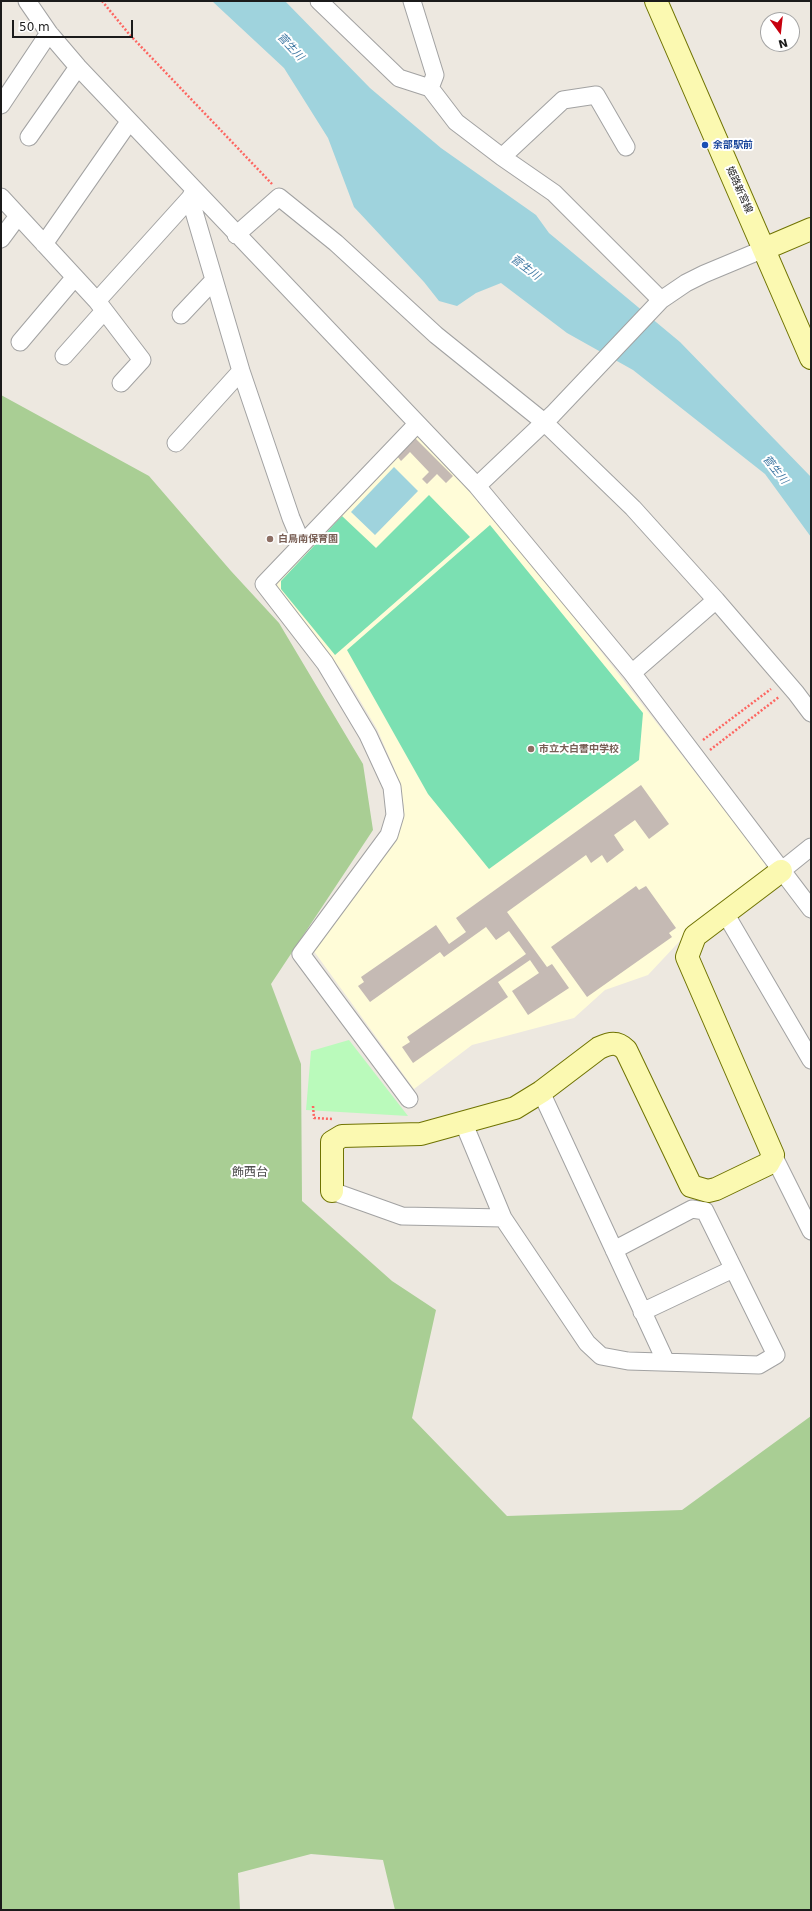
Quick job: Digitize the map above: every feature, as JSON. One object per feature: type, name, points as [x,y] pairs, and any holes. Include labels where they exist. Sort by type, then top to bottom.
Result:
[{"type":"street","points":[[27,1],[49,33],[78,67],[129,122],[192,194],[236,235],[478,486],[632,673],[811,909]]},
{"type":"street","points":[[319,1],[399,78],[430,88],[456,122],[554,194],[658,304]]},
{"type":"street","points":[[412,1],[435,75],[430,88]]},
{"type":"street","name":"姫路新宮線","points":[[656,1],[764,249],[809,346]]},
{"type":"street","points":[[1,105],[49,33]]},
{"type":"street","points":[[29,137],[78,67]]},
{"type":"street","points":[[502,157],[563,100],[596,95],[626,147]]},
{"type":"street","points":[[44,244],[129,122]]},
{"type":"street","points":[[192,194],[214,280],[241,371],[290,518],[302,544]]},
{"type":"street","points":[[64,356],[100,306],[192,194]]},
{"type":"street","points":[[1,197],[75,277],[100,306],[142,360],[121,383]]},
{"type":"street","points":[[236,235],[279,197],[336,243],[436,335],[548,418],[633,508],[716,600],[811,713]]},
{"type":"street","points":[[1,239],[18,216]]},
{"type":"street","points":[[478,486],[548,418],[658,304],[686,283],[704,274],[811,229]]},
{"type":"street","points":[[20,342],[75,277]]},
{"type":"street","points":[[181,315],[214,280]]},
{"type":"street","points":[[176,443],[241,371]]},
{"type":"street","points":[[409,1099],[301,954],[389,835],[395,815],[392,787],[368,735],[325,663],[264,584],[417,424]]},
{"type":"street","points":[[632,673],[716,600]]},
{"type":"street","points":[[811,847],[695,936],[687,957],[773,1154],[811,1232]]},
{"type":"street","points":[[725,913],[811,1060]]},
{"type":"street","points":[[503,1218],[402,1216],[332,1191],[332,1142],[342,1136],[421,1134],[464,1124],[516,1108],[541,1092],[599,1048],[609,1043],[620,1044],[626,1050],[691,1186],[708,1191],[716,1189],[768,1164],[773,1154]]},
{"type":"street","points":[[541,1092],[666,1362]]},
{"type":"street","points":[[464,1124],[503,1218],[587,1343],[601,1356],[628,1361],[759,1365],[776,1355],[705,1211],[692,1209],[614,1250]]},
{"type":"street","points":[[642,1312],[733,1269]]},
{"type":"path","points":[[102,1],[129,34],[270,180],[279,197]]},
{"type":"path","points":[[693,754],[788,684]]},
{"type":"path","points":[[693,754],[788,684]]},
{"type":"shaded area","name":"市立大白書中学校","points":[[415,434],[456,476],[549,585],[766,863],[764,872],[692,928],[648,975],[605,990],[574,1018],[472,1045],[414,1089],[313,950],[395,838],[404,806],[394,768],[377,729],[343,672],[278,590],[277,581]]},
{"type":"green space","points":[[1,395],[149,476],[231,571],[279,623],[363,764],[373,830],[271,984],[301,1064],[302,1201],[392,1281],[436,1310],[412,1418],[507,1516],[682,1510],[811,1416],[811,1910],[395,1910],[383,1860],[311,1854],[238,1873],[240,1910],[1,1910]]},
{"type":"green space","points":[[429,495],[470,537],[335,655],[281,589],[281,581],[342,516],[376,548]]},
{"type":"green space","points":[[490,525],[643,713],[639,760],[489,869],[428,794],[347,650]]},
{"type":"green space","points":[[349,1040],[408,1116],[306,1110],[311,1051]]},
{"type":"water","name":"菅生川","points":[[212,1],[285,1],[370,88],[441,148],[536,215],[549,233],[680,342],[811,477],[811,537],[765,474],[633,370],[567,333],[501,283],[476,293],[457,306],[439,301],[424,282],[354,207],[328,138],[284,68]]},
{"type":"water","points":[[394,467],[418,491],[375,535],[351,512]]},
{"type":"building","points":[[415,438],[453,476],[446,483],[437,474],[427,484],[422,479],[429,472],[410,452],[401,461],[397,456]]},
{"type":"building","points":[[641,785],[669,824],[649,839],[635,820],[614,835],[624,850],[607,863],[602,855],[591,863],[586,855],[507,912],[547,967],[552,964],[569,988],[528,1015],[512,991],[539,973],[530,960],[498,982],[508,997],[413,1063],[402,1047],[410,1042],[407,1037],[526,954],[509,931],[496,940],[486,927],[444,957],[440,952],[370,1002],[358,986],[364,982],[361,977],[436,925],[449,944],[466,932],[456,918]]},
{"type":"building","points":[[636,886],[639,890],[646,886],[676,928],[669,933],[672,937],[587,997],[551,947]]},
{"type":"place","name":"余部駅前","points":[[705,145]]},
{"type":"place","name":"白鳥南保育園","points":[[270,539]]},
{"type":"place","name":"市立大白書中学校","points":[[531,749]]},
{"type":"district","name":"飾西台","points":[[250,1173]]}]
